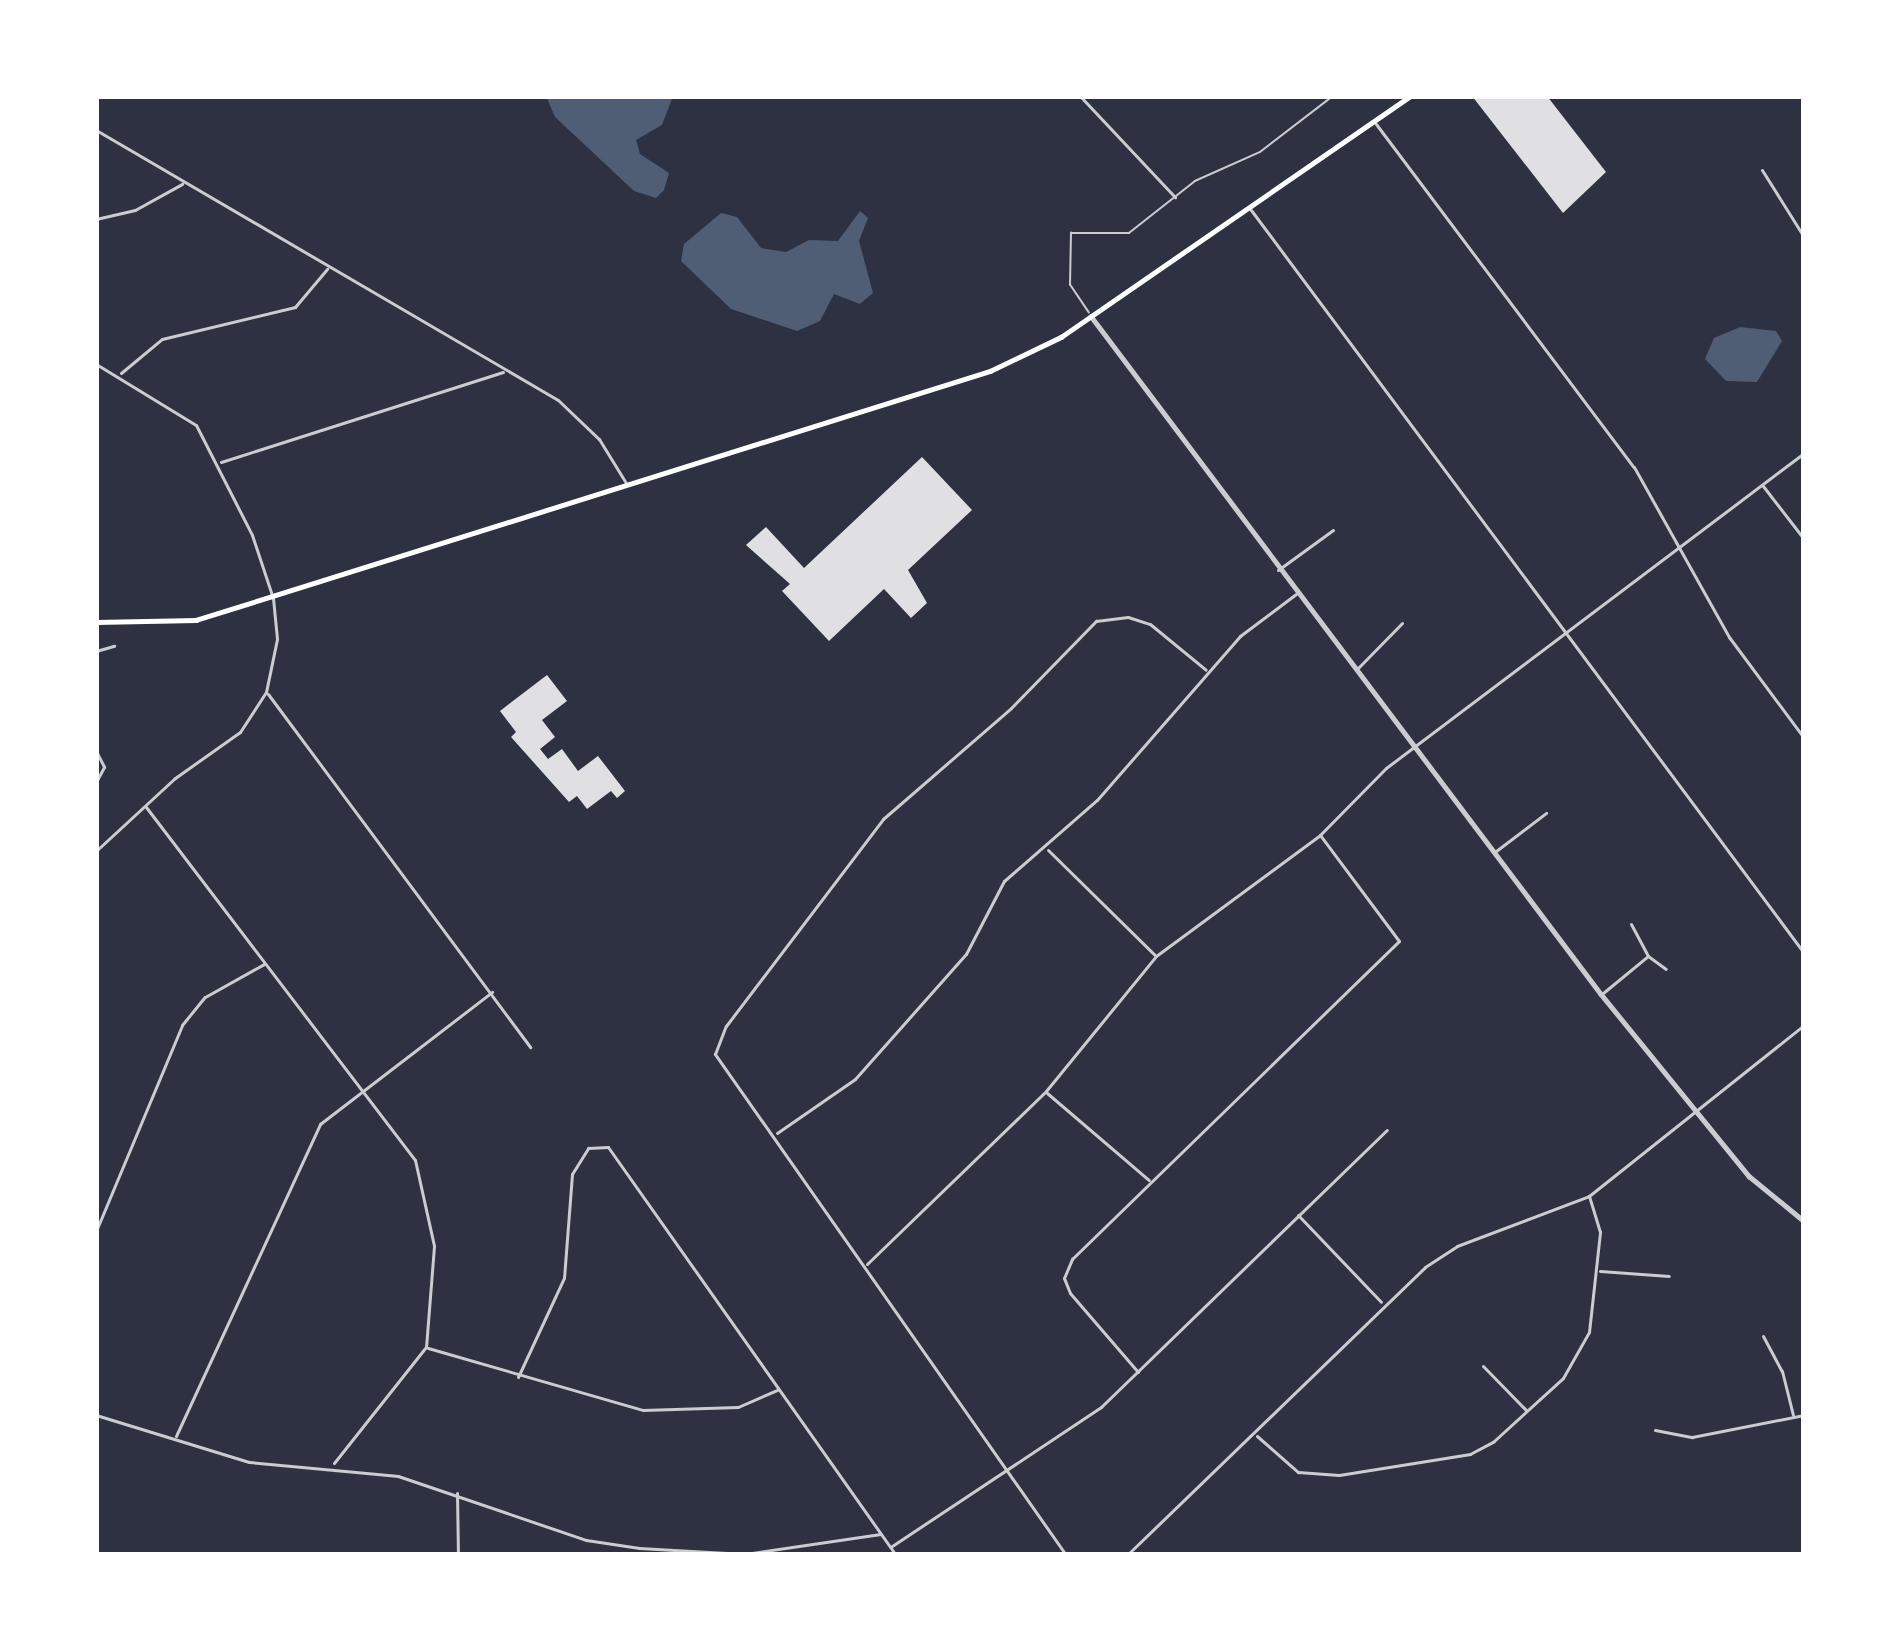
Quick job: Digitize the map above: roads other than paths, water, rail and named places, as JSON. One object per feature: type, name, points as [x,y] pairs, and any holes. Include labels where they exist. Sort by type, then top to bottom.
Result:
[{"type":"main road","points":[[96,622],[196,620],[990,371],[1091,316],[1411,96]]},
{"type":"street","points":[[1080,96],[1175,197]]},
{"type":"street","points":[[1375,122],[1634,467],[1729,637],[1804,738]]},
{"type":"street","points":[[96,130],[583,420],[627,484]]},
{"type":"street","points":[[1762,170],[1804,237]]},
{"type":"street","points":[[96,219],[135,210],[184,182]]},
{"type":"street","points":[[1250,209],[1804,953]]},
{"type":"street","points":[[120,375],[162,339],[295,307],[328,267]]},
{"type":"street","points":[[1091,316],[1601,994],[1748,1176],[1804,1221]]},
{"type":"street","points":[[96,364],[196,425],[219,463],[274,598],[277,639],[266,692],[240,733],[145,806],[96,851]]},
{"type":"street","points":[[219,463],[506,371]]},
{"type":"street","points":[[866,1265],[1046,1091],[1156,956],[1320,835],[1416,747],[1566,630],[1804,453]]},
{"type":"street","points":[[1762,485],[1804,539]]},
{"type":"street","points":[[1278,570],[1333,530]]},
{"type":"street","points":[[776,1134],[855,1079],[966,954],[1004,881],[1047,849],[1206,670],[1296,594]]},
{"type":"street","points":[[1066,1555],[776,1134],[715,1054],[726,1026],[883,819],[1011,709],[1096,621],[1128,617],[1150,624],[1206,670]]},
{"type":"street","points":[[1356,669],[1396,637],[1402,623]]},
{"type":"street","points":[[96,651],[114,646]]},
{"type":"street","points":[[266,692],[530,1046]]},
{"type":"street","points":[[96,751],[104,767],[96,782]]},
{"type":"street","points":[[145,806],[415,1160],[430,1199],[427,1347],[333,1465]]},
{"type":"street","points":[[1495,852],[1546,812]]},
{"type":"street","points":[[1138,1372],[1064,1278],[1072,1259],[1399,941],[1320,835]]},
{"type":"street","points":[[1047,849],[1156,956]]},
{"type":"street","points":[[1631,924],[1648,956],[1666,969]]},
{"type":"street","points":[[1601,994],[1648,956]]},
{"type":"street","points":[[96,1232],[182,1025],[205,997],[265,963]]},
{"type":"street","points":[[175,1438],[320,1124],[492,992]]},
{"type":"street","points":[[1127,1555],[1256,1435],[1382,1303],[1457,1246],[1588,1196],[1804,1025]]},
{"type":"street","points":[[1046,1091],[1152,1182]]},
{"type":"street","points":[[890,1547],[1101,1407],[1387,1130]]},
{"type":"street","points":[[518,1377],[564,1278],[572,1174],[597,1145],[622,1161],[896,1555]]},
{"type":"street","points":[[1256,1435],[1298,1472],[1339,1474],[1470,1454],[1527,1411],[1580,1353],[1598,1270],[1600,1232],[1588,1196]]},
{"type":"street","points":[[1298,1215],[1382,1303]]},
{"type":"street","points":[[1598,1270],[1669,1276]]},
{"type":"street","points":[[1763,1336],[1782,1371],[1793,1417]]},
{"type":"street","points":[[427,1347],[605,1404],[662,1411],[738,1407],[780,1389]]},
{"type":"street","points":[[1483,1366],[1527,1411]]},
{"type":"street","points":[[96,1415],[249,1462],[333,1465],[457,1491],[586,1540],[745,1554],[880,1534]]},
{"type":"street","points":[[1655,1430],[1692,1437],[1804,1415]]},
{"type":"street","points":[[457,1491],[458,1555]]},
{"type":"lane","points":[[1091,316],[1068,278],[1071,232],[1123,236],[1175,197],[1260,152],[1334,96]]},
{"type":"water","points":[[546,96],[673,96],[662,125],[636,140],[640,154],[669,173],[664,190],[656,198],[634,191],[555,117]]},
{"type":"water","points":[[860,211],[868,218],[859,241],[873,293],[860,304],[834,294],[820,321],[797,331],[731,309],[681,261],[684,244],[721,213],[737,217],[761,248],[786,252],[809,240],[838,241]]},
{"type":"water","points":[[1740,327],[1776,331],[1782,341],[1757,382],[1726,381],[1705,359],[1714,338]]}]
